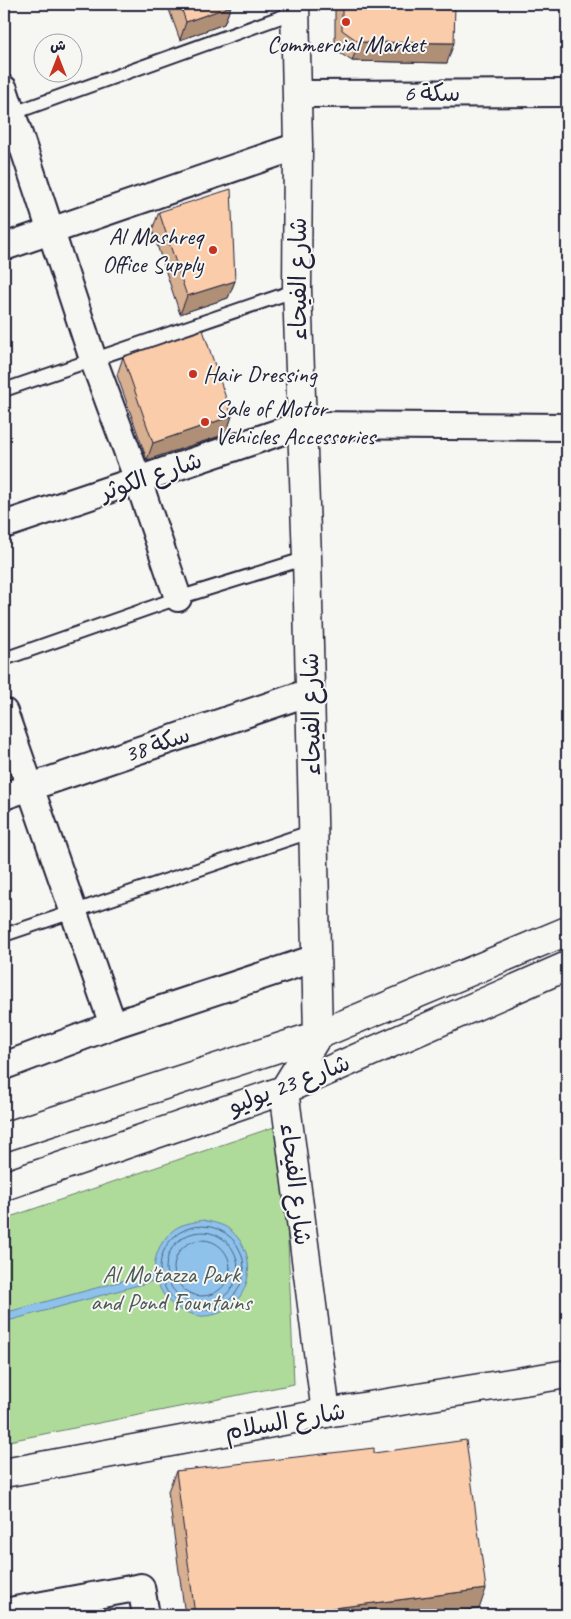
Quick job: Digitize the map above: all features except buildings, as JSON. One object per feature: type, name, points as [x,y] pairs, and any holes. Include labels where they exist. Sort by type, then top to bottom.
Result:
[{"type":"street","name":"شارع الفيحاء","points":[[295,8],[298,146],[296,290],[307,558],[318,1035],[284,1090],[326,1412]]},
{"type":"street","points":[[4,89],[8,116],[52,230],[93,359],[138,480],[178,598]]},
{"type":"street","name":"سكة 6","points":[[297,94],[567,93]]},
{"type":"street","points":[[4,247],[298,146]]},
{"type":"street","name":"شارع الكوثر","points":[[4,525],[301,425],[567,427]]},
{"type":"street","name":"سكة 38","points":[[4,796],[310,692]]},
{"type":"street","points":[[4,712],[113,1025]]},
{"type":"street","name":"شارع 23 يوليو","points":[[4,1137],[318,1035],[567,931]]},
{"type":"street","points":[[4,1066],[113,1025],[316,958]]},
{"type":"street","name":"شارع 23 يوليو","points":[[4,1186],[284,1090],[567,966]]},
{"type":"street","name":"شارع السلام","points":[[4,1473],[326,1412],[567,1374]]},
{"type":"street","points":[[4,1612],[141,1587],[146,1615]]},
{"type":"lane","points":[[8,116],[295,8]]},
{"type":"lane","points":[[4,390],[296,290]]},
{"type":"lane","points":[[4,659],[178,598],[307,558]]},
{"type":"lane","points":[[4,935],[313,831]]},
{"type":"green space","name":"Al Mo'tazza Park and Pond Fountains","points":[[283,1124],[294,1384],[4,1442],[4,1219]]},
{"type":"water","points":[[203,1220],[220,1224],[229,1229],[240,1241],[247,1255],[248,1270],[246,1284],[240,1297],[230,1307],[216,1314],[200,1316],[180,1310],[167,1299],[157,1280],[4,1322],[4,1313],[155,1272],[158,1252],[169,1234],[180,1226]]},
{"type":"place","name":"Commercial Market","points":[[346,22]]},
{"type":"place","name":"Al Mashreq Office Supply","points":[[213,250]]},
{"type":"place","name":"Hair Dressing","points":[[193,374]]},
{"type":"place","name":"Sale of Motor Vehicles Accessories","points":[[205,422]]}]
